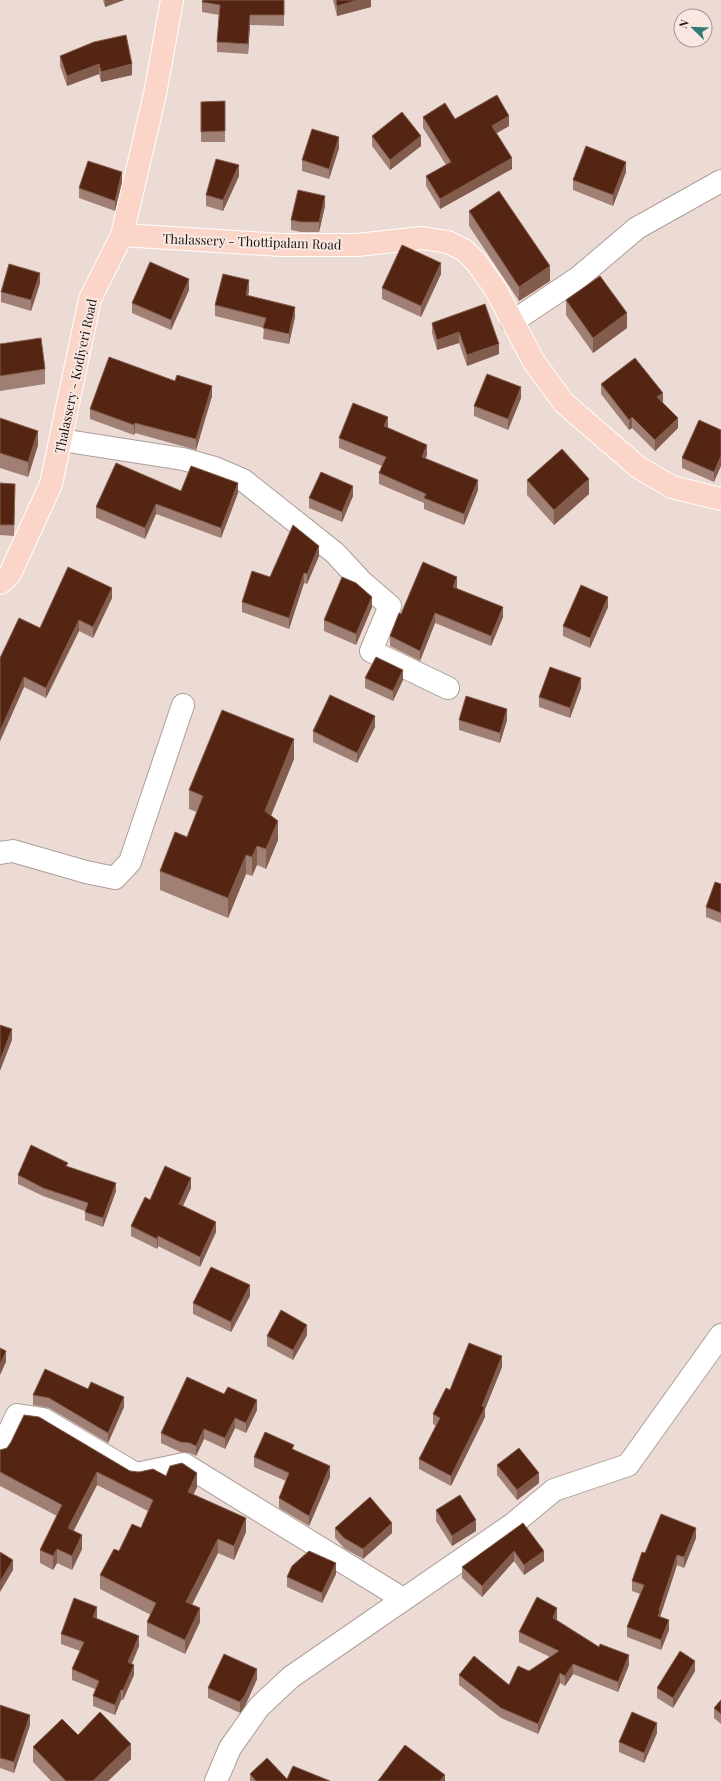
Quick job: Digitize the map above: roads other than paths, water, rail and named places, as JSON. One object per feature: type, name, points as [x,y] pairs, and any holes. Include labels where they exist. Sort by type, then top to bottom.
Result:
[{"type":"main road","name":"Thalassery - Kodiyeri Road","points":[[0,584],[10,574],[51,484],[90,299],[122,235],[156,94],[172,0]]},
{"type":"main road","name":"Thalassery - Thottipalam Road","points":[[122,235],[282,245],[357,245],[422,238],[448,242],[464,250],[477,263],[496,290],[534,362],[564,403],[611,446],[638,467],[672,487],[721,499]]},
{"type":"street","points":[[512,322],[578,278],[637,228],[721,181]]},
{"type":"street","points":[[60,440],[183,460],[215,468],[243,480],[335,553],[361,581],[390,606],[371,651],[448,688]]},
{"type":"street","points":[[0,853],[13,851],[86,872],[115,878],[130,862],[183,705]]},
{"type":"street","points":[[216,1781],[230,1748],[259,1707],[291,1677],[513,1524],[554,1490],[628,1465],[692,1378],[721,1335]]},
{"type":"street","points":[[0,1451],[16,1415],[43,1419],[136,1474],[184,1464],[403,1599]]}]
